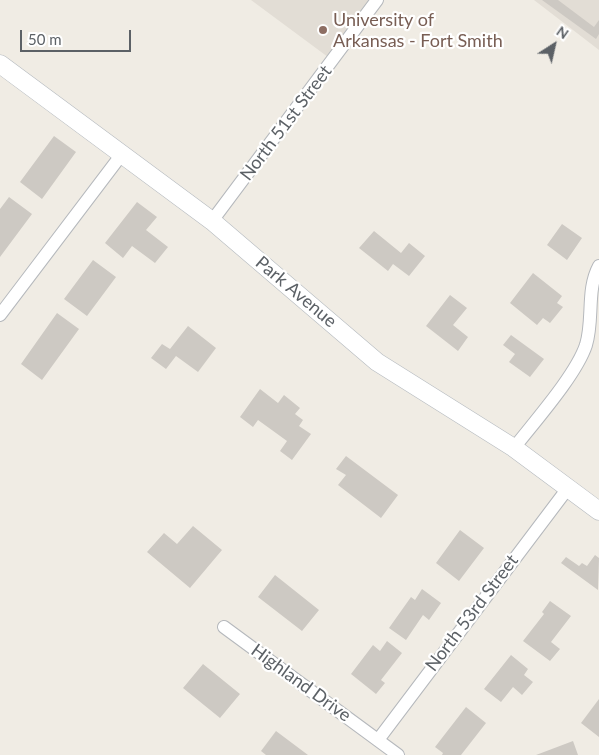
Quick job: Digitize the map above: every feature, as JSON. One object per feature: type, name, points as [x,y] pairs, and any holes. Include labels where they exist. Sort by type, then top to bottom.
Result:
[{"type":"street","name":"North 51st Street","points":[[212,221],[377,0]]},
{"type":"street","name":"Park Avenue","points":[[0,64],[212,221],[378,362],[514,448],[599,511]]},
{"type":"street","points":[[0,315],[122,154]]},
{"type":"street","points":[[514,448],[578,364],[588,337],[593,282],[599,266]]},
{"type":"street","name":"North 53rd Street","points":[[378,740],[568,488]]},
{"type":"street","name":"Highland Drive","points":[[224,627],[398,755]]},
{"type":"shaded area","name":"University of Arkansas - Fort Smith","points":[[251,0],[377,0],[332,60]]},
{"type":"shaded area","name":"University of Arkansas - Fort Smith","points":[[534,0],[599,0],[599,50]]},
{"type":"building","points":[[542,0],[558,0],[594,27],[599,20],[599,34],[596,39]]},
{"type":"building","points":[[54,136],[76,152],[42,199],[20,182]]},
{"type":"building","points":[[9,197],[32,214],[0,257],[0,209]]},
{"type":"building","points":[[137,202],[157,217],[146,230],[168,247],[155,263],[132,246],[123,258],[105,243]]},
{"type":"building","points":[[562,224],[582,238],[567,260],[547,245]]},
{"type":"building","points":[[374,231],[401,253],[409,243],[425,256],[409,276],[393,264],[388,271],[359,248]]},
{"type":"building","points":[[93,260],[116,277],[87,316],[64,299]]},
{"type":"building","points":[[533,273],[562,296],[557,303],[563,307],[550,323],[543,318],[537,325],[510,303]]},
{"type":"building","points":[[450,295],[467,308],[453,325],[468,337],[458,351],[426,326]]},
{"type":"building","points":[[57,313],[79,329],[42,380],[21,364]]},
{"type":"building","points":[[188,326],[216,348],[198,372],[176,356],[166,369],[151,358],[162,344],[170,349]]},
{"type":"building","points":[[511,335],[544,359],[530,377],[509,362],[515,354],[503,345]]},
{"type":"building","points":[[260,389],[278,403],[284,395],[300,408],[295,414],[303,420],[299,426],[311,434],[292,460],[280,451],[287,441],[258,420],[253,427],[240,417]]},
{"type":"building","points":[[346,456],[398,495],[381,518],[338,485],[346,475],[336,469]]},
{"type":"building","points":[[193,526],[222,550],[190,588],[147,552],[164,533],[177,544]]},
{"type":"building","points":[[460,530],[484,548],[459,581],[436,563]]},
{"type":"building","points":[[595,555],[599,558],[598,590],[561,563],[566,557],[579,566],[582,563],[587,566]]},
{"type":"building","points":[[275,575],[319,610],[302,631],[258,597]]},
{"type":"building","points":[[422,589],[441,603],[429,620],[423,615],[406,640],[389,628],[411,597],[415,600]]},
{"type":"building","points":[[550,601],[571,616],[551,642],[560,649],[550,661],[523,641],[544,614],[542,612]]},
{"type":"building","points":[[387,641],[402,653],[381,680],[385,683],[376,694],[351,674],[373,645],[380,651]]},
{"type":"building","points":[[511,655],[528,669],[524,675],[533,682],[522,695],[513,687],[501,702],[484,689]]},
{"type":"building","points":[[203,664],[240,694],[220,718],[183,688]]},
{"type":"building","points":[[599,699],[599,737],[581,723]]},
{"type":"building","points":[[466,707],[486,723],[461,755],[442,755],[443,753],[435,747]]},
{"type":"building","points":[[276,731],[308,755],[266,755],[261,751]]},
{"type":"building","points":[[573,741],[578,755],[536,755]]},
{"type":"place","name":"University of Arkansas - Fort Smith","points":[[323,30]]}]
